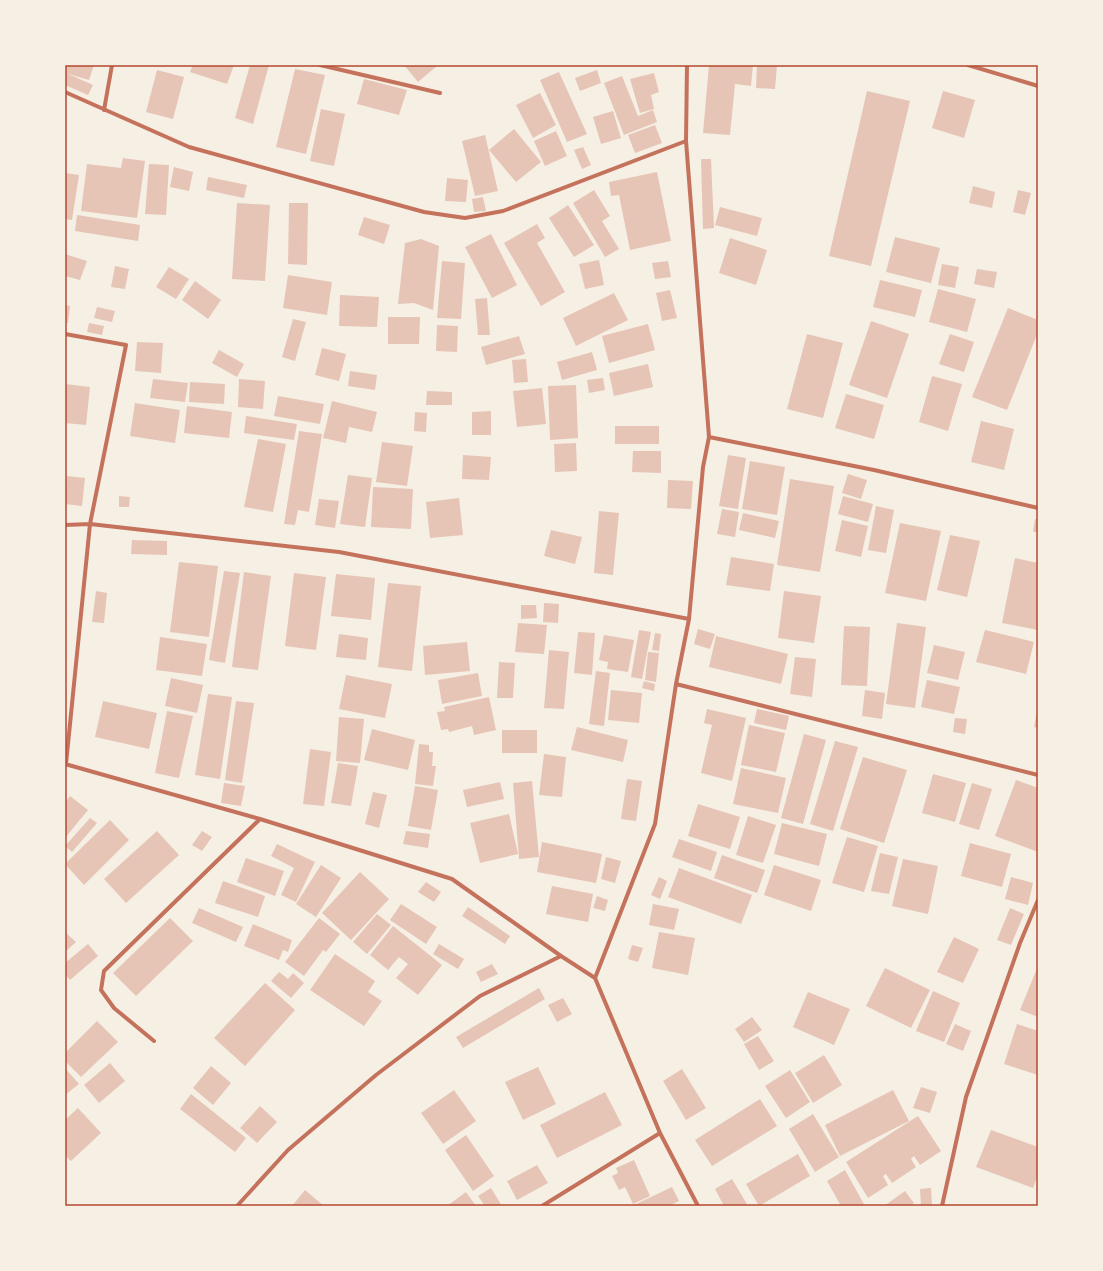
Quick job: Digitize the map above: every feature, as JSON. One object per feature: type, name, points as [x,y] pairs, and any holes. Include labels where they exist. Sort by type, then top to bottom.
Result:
[{"type":"street","points":[[104,110],[112,65]]},
{"type":"street","points":[[320,65],[440,93]]},
{"type":"street","points":[[595,978],[655,824],[676,684],[689,619],[703,467],[709,437],[686,142],[687,65]]},
{"type":"street","points":[[968,65],[1038,86]]},
{"type":"street","points":[[65,92],[189,147],[424,212],[465,218],[503,211],[686,142]]},
{"type":"street","points":[[65,334],[126,345],[90,524],[65,764],[260,819],[452,879],[561,956],[595,978],[660,1133],[698,1206]]},
{"type":"street","points":[[709,437],[874,470],[1038,508]]},
{"type":"street","points":[[65,525],[90,524],[338,552],[689,619]]},
{"type":"street","points":[[676,684],[1038,775]]},
{"type":"street","points":[[154,1041],[114,1008],[101,990],[104,971],[260,819]]},
{"type":"street","points":[[942,1206],[966,1096],[1020,943],[1038,900]]},
{"type":"street","points":[[237,1206],[288,1150],[376,1075],[480,996],[561,956]]},
{"type":"street","points":[[542,1206],[660,1133]]},
{"type":"building","points":[[65,65],[94,65],[89,80],[65,73]]},
{"type":"building","points":[[193,65],[234,65],[227,84],[190,72]]},
{"type":"building","points":[[250,65],[269,65],[253,124],[235,118]]},
{"type":"building","points":[[404,65],[438,65],[418,82]]},
{"type":"building","points":[[709,65],[753,65],[751,86],[735,84],[730,135],[703,133]]},
{"type":"building","points":[[757,65],[777,65],[775,89],[756,88]]},
{"type":"building","points":[[295,69],[325,75],[306,154],[276,147]]},
{"type":"building","points":[[157,70],[184,77],[173,119],[146,112]]},
{"type":"building","points":[[597,70],[601,83],[580,91],[575,78]]},
{"type":"building","points":[[559,72],[587,134],[567,142],[540,80]]},
{"type":"building","points":[[66,73],[93,85],[88,95],[65,85]]},
{"type":"building","points":[[654,73],[659,92],[651,95],[654,109],[640,113],[630,79]]},
{"type":"building","points":[[622,76],[638,116],[653,110],[657,122],[624,135],[604,83]]},
{"type":"building","points":[[364,79],[407,90],[399,115],[357,104]]},
{"type":"building","points":[[867,91],[910,101],[871,266],[829,256]]},
{"type":"building","points":[[943,91],[975,100],[964,138],[932,128]]},
{"type":"building","points":[[540,93],[556,125],[533,138],[516,105]]},
{"type":"building","points":[[321,109],[345,114],[334,166],[310,161]]},
{"type":"building","points":[[613,111],[621,138],[601,144],[593,117]]},
{"type":"building","points":[[655,125],[662,143],[635,153],[628,135]]},
{"type":"building","points":[[514,129],[541,162],[516,182],[489,150]]},
{"type":"building","points":[[556,131],[567,156],[545,166],[534,141]]},
{"type":"building","points":[[485,135],[498,191],[475,196],[462,141]]},
{"type":"building","points":[[583,147],[591,165],[582,169],[574,150]]},
{"type":"building","points":[[123,158],[145,161],[137,218],[81,211],[87,164],[121,168]]},
{"type":"building","points":[[701,159],[711,159],[714,228],[703,229]]},
{"type":"building","points":[[149,164],[169,165],[166,215],[145,214]]},
{"type":"building","points":[[174,167],[193,172],[189,191],[170,187]]},
{"type":"building","points":[[657,172],[671,241],[630,250],[619,195],[611,196],[609,182]]},
{"type":"building","points":[[65,173],[79,175],[72,220],[65,219]]},
{"type":"building","points":[[208,177],[247,185],[244,198],[206,190]]},
{"type":"building","points":[[447,178],[468,180],[466,202],[445,201]]},
{"type":"building","points":[[973,186],[995,192],[992,208],[969,203]]},
{"type":"building","points":[[594,190],[610,216],[602,221],[619,249],[605,257],[573,203]]},
{"type":"building","points":[[1018,190],[1031,193],[1025,215],[1013,212]]},
{"type":"building","points":[[483,197],[486,211],[474,212],[472,199]]},
{"type":"building","points":[[237,203],[270,205],[265,281],[232,279]]},
{"type":"building","points":[[289,203],[308,203],[307,265],[288,264]]},
{"type":"building","points":[[568,205],[594,245],[574,257],[549,218]]},
{"type":"building","points":[[720,207],[762,218],[757,236],[715,225]]},
{"type":"building","points":[[77,215],[140,225],[138,241],[75,231]]},
{"type":"building","points":[[364,217],[390,225],[384,244],[358,235]]},
{"type":"building","points":[[537,224],[545,238],[537,243],[565,292],[541,306],[504,243]]},
{"type":"building","points":[[491,234],[517,285],[492,298],[465,247]]},
{"type":"building","points":[[895,237],[940,248],[931,283],[886,272]]},
{"type":"building","points":[[730,238],[767,250],[756,285],[719,273]]},
{"type":"building","points":[[421,239],[439,246],[433,310],[414,303],[398,304],[405,243]]},
{"type":"building","points":[[65,254],[87,261],[80,280],[65,276]]},
{"type":"building","points":[[599,260],[604,285],[585,289],[579,264]]},
{"type":"building","points":[[442,261],[465,263],[461,319],[437,318]]},
{"type":"building","points":[[668,261],[671,277],[655,279],[652,263]]},
{"type":"building","points":[[942,264],[959,267],[955,288],[938,285]]},
{"type":"building","points":[[115,266],[129,269],[125,289],[111,287]]},
{"type":"building","points":[[169,267],[189,279],[176,299],[156,287]]},
{"type":"building","points":[[977,269],[997,272],[994,288],[974,284]]},
{"type":"building","points":[[288,275],[332,282],[327,315],[283,308]]},
{"type":"building","points":[[880,280],[922,290],[915,317],[873,307]]},
{"type":"building","points":[[195,281],[221,300],[208,319],[182,300]]},
{"type":"building","points":[[938,289],[976,299],[967,332],[929,322]]},
{"type":"building","points":[[670,290],[677,318],[662,321],[656,293]]},
{"type":"building","points":[[614,293],[628,320],[576,346],[563,318]]},
{"type":"building","points":[[340,295],[379,297],[377,327],[339,326]]},
{"type":"building","points":[[487,298],[490,335],[478,335],[475,299]]},
{"type":"building","points":[[65,305],[70,306],[68,323],[65,323]]},
{"type":"building","points":[[97,307],[115,311],[112,322],[94,318]]},
{"type":"building","points":[[1008,308],[1038,320],[1038,332],[1007,410],[972,397]]},
{"type":"building","points":[[388,317],[420,317],[419,344],[388,344]]},
{"type":"building","points":[[293,319],[306,322],[295,361],[282,357]]},
{"type":"building","points":[[871,321],[909,334],[887,398],[849,385]]},
{"type":"building","points":[[89,323],[104,326],[102,335],[87,332]]},
{"type":"building","points":[[648,324],[655,350],[609,363],[602,336]]},
{"type":"building","points":[[437,325],[458,326],[457,352],[436,351]]},
{"type":"building","points":[[807,334],[843,343],[823,418],[787,409]]},
{"type":"building","points":[[950,334],[974,342],[964,372],[939,364]]},
{"type":"building","points":[[519,336],[525,354],[486,365],[481,347]]},
{"type":"building","points":[[137,342],[163,343],[161,373],[135,371]]},
{"type":"building","points":[[322,348],[346,354],[339,381],[315,375]]},
{"type":"building","points":[[219,350],[244,364],[237,377],[212,363]]},
{"type":"building","points":[[592,352],[597,370],[562,380],[557,362]]},
{"type":"building","points":[[526,359],[528,382],[514,383],[512,360]]},
{"type":"building","points":[[648,364],[653,387],[614,396],[609,373]]},
{"type":"building","points":[[350,371],[377,375],[375,390],[348,386]]},
{"type":"building","points":[[932,376],[962,384],[948,431],[919,422]]},
{"type":"building","points":[[603,378],[605,390],[589,393],[587,380]]},
{"type":"building","points":[[153,379],[188,383],[185,402],[150,398]]},
{"type":"building","points":[[239,379],[265,381],[263,409],[238,407]]},
{"type":"building","points":[[190,382],[225,384],[224,404],[189,402]]},
{"type":"building","points":[[65,384],[90,387],[86,425],[65,423]]},
{"type":"building","points":[[576,385],[578,438],[550,440],[548,386]]},
{"type":"building","points":[[542,388],[546,424],[517,427],[513,391]]},
{"type":"building","points":[[427,391],[452,392],[452,405],[426,405]]},
{"type":"building","points":[[846,394],[884,405],[874,439],[835,428]]},
{"type":"building","points":[[278,396],[324,404],[320,424],[274,416]]},
{"type":"building","points":[[332,401],[377,412],[372,432],[349,427],[346,443],[323,438]]},
{"type":"building","points":[[135,403],[180,410],[175,443],[130,436]]},
{"type":"building","points":[[187,406],[232,412],[229,438],[184,433]]},
{"type":"building","points":[[491,411],[491,435],[472,435],[472,412]]},
{"type":"building","points":[[415,412],[427,413],[426,432],[414,431]]},
{"type":"building","points":[[246,416],[297,424],[294,440],[244,433]]},
{"type":"building","points":[[981,421],[1014,429],[1004,470],[971,462]]},
{"type":"building","points":[[615,426],[659,426],[659,444],[615,444]]},
{"type":"building","points":[[299,431],[322,434],[309,512],[298,510],[295,525],[284,524]]},
{"type":"building","points":[[258,439],[286,444],[273,512],[244,507]]},
{"type":"building","points":[[382,442],[413,446],[407,486],[376,482]]},
{"type":"building","points":[[576,443],[577,471],[555,472],[554,444]]},
{"type":"building","points":[[633,451],[661,451],[661,473],[632,472]]},
{"type":"building","points":[[463,455],[491,457],[489,480],[462,479]]},
{"type":"building","points":[[728,455],[746,458],[738,509],[719,506]]},
{"type":"building","points":[[750,461],[785,467],[777,515],[742,509]]},
{"type":"building","points":[[848,474],[867,480],[861,499],[842,493]]},
{"type":"building","points":[[348,475],[372,478],[365,527],[340,524]]},
{"type":"building","points":[[67,476],[85,478],[82,506],[65,504]]},
{"type":"building","points":[[790,479],[834,486],[820,572],[777,565]]},
{"type":"building","points":[[668,480],[693,481],[691,509],[667,508]]},
{"type":"building","points":[[373,487],[413,489],[411,529],[371,527]]},
{"type":"building","points":[[119,496],[130,497],[129,507],[119,507]]},
{"type":"building","points":[[843,496],[873,504],[868,522],[838,514]]},
{"type":"building","points":[[459,498],[463,535],[430,538],[426,502]]},
{"type":"building","points":[[319,499],[339,501],[335,528],[315,525]]},
{"type":"building","points":[[876,506],[894,510],[886,553],[868,550]]},
{"type":"building","points":[[722,509],[739,512],[735,537],[717,534]]},
{"type":"building","points":[[599,511],[619,513],[613,575],[594,573]]},
{"type":"building","points":[[743,513],[779,521],[775,538],[739,530]]},
{"type":"building","points":[[1035,519],[1038,519],[1038,532],[1033,532]]},
{"type":"building","points":[[842,520],[868,526],[861,557],[835,551]]},
{"type":"building","points":[[900,523],[941,531],[926,601],[885,593]]},
{"type":"building","points":[[551,530],[582,537],[575,564],[544,556]]},
{"type":"building","points":[[950,535],[980,541],[967,597],[937,590]]},
{"type":"building","points":[[132,540],[167,541],[167,555],[131,554]]},
{"type":"building","points":[[731,557],[774,564],[770,591],[726,585]]},
{"type":"building","points":[[1015,558],[1038,563],[1038,630],[1002,623]]},
{"type":"building","points":[[179,562],[218,566],[209,637],[170,632]]},
{"type":"building","points":[[224,571],[240,573],[225,663],[209,660]]},
{"type":"building","points":[[244,572],[271,576],[258,670],[232,667]]},
{"type":"building","points":[[294,573],[326,577],[316,650],[285,646]]},
{"type":"building","points":[[336,574],[375,578],[371,620],[331,616]]},
{"type":"building","points":[[388,583],[421,586],[412,671],[378,667]]},
{"type":"building","points":[[96,591],[107,593],[104,623],[92,622]]},
{"type":"building","points":[[784,591],[821,596],[814,643],[778,638]]},
{"type":"building","points":[[544,603],[559,604],[558,623],[543,622]]},
{"type":"building","points":[[521,605],[536,605],[537,618],[521,619]]},
{"type":"building","points":[[518,623],[547,625],[544,654],[515,652]]},
{"type":"building","points":[[897,623],[926,627],[915,708],[886,704]]},
{"type":"building","points":[[844,626],[870,627],[867,686],[841,685]]},
{"type":"building","points":[[698,629],[715,634],[710,649],[694,644]]},
{"type":"building","points":[[639,630],[651,632],[642,679],[631,677]]},
{"type":"building","points":[[985,630],[1034,642],[1026,674],[976,662]]},
{"type":"building","points":[[578,632],[595,633],[592,675],[574,673]]},
{"type":"building","points":[[655,633],[661,634],[659,651],[652,650]]},
{"type":"building","points":[[339,634],[368,638],[366,660],[336,657]]},
{"type":"building","points":[[604,635],[634,640],[628,672],[607,669],[608,662],[599,660]]},
{"type":"building","points":[[716,636],[788,654],[781,684],[709,667]]},
{"type":"building","points":[[160,637],[207,644],[202,676],[156,670]]},
{"type":"building","points":[[467,642],[470,671],[425,675],[423,646]]},
{"type":"building","points":[[934,645],[965,652],[958,680],[927,673]]},
{"type":"building","points":[[549,650],[569,652],[564,709],[544,708]]},
{"type":"building","points":[[648,652],[659,653],[656,682],[645,680]]},
{"type":"building","points":[[795,657],[816,659],[812,697],[790,694]]},
{"type":"building","points":[[499,662],[515,663],[513,698],[497,698]]},
{"type":"building","points":[[596,671],[610,673],[604,726],[589,724]]},
{"type":"building","points":[[478,673],[482,696],[442,704],[438,680]]},
{"type":"building","points":[[346,675],[392,684],[385,718],[339,709]]},
{"type":"building","points":[[171,678],[203,685],[197,713],[165,706]]},
{"type":"building","points":[[927,680],[960,687],[954,714],[921,707]]},
{"type":"building","points":[[644,681],[655,684],[654,691],[642,688]]},
{"type":"building","points":[[611,690],[642,693],[639,723],[608,720]]},
{"type":"building","points":[[865,690],[885,693],[882,719],[862,716]]},
{"type":"building","points":[[208,694],[232,697],[220,779],[195,775]]},
{"type":"building","points":[[489,697],[496,730],[474,735],[472,726],[449,732],[448,729],[441,730],[437,712],[445,711],[444,707]]},
{"type":"building","points":[[103,701],[157,713],[149,749],[95,737]]},
{"type":"building","points":[[236,701],[254,703],[242,783],[225,780]]},
{"type":"building","points":[[707,709],[746,718],[732,781],[701,773],[712,725],[704,723]]},
{"type":"building","points":[[757,709],[789,716],[786,730],[754,723]]},
{"type":"building","points":[[167,711],[193,716],[179,778],[155,773]]},
{"type":"building","points":[[1038,711],[1038,728],[1034,727]]},
{"type":"building","points":[[339,717],[364,719],[360,763],[336,761]]},
{"type":"building","points":[[955,718],[967,719],[965,734],[953,732]]},
{"type":"building","points":[[749,725],[785,733],[776,772],[741,765]]},
{"type":"building","points":[[577,727],[628,740],[623,762],[571,750]]},
{"type":"building","points":[[372,729],[415,740],[408,770],[364,760]]},
{"type":"building","points":[[502,730],[537,730],[537,753],[502,753]]},
{"type":"building","points":[[804,734],[826,740],[803,824],[781,818]]},
{"type":"building","points":[[835,741],[858,747],[833,831],[810,824]]},
{"type":"building","points":[[419,744],[429,745],[429,752],[433,752],[432,766],[436,766],[433,786],[415,784]]},
{"type":"building","points":[[310,749],[331,752],[324,806],[303,804]]},
{"type":"building","points":[[544,754],[566,757],[562,797],[539,795]]},
{"type":"building","points":[[863,757],[907,770],[884,843],[840,829]]},
{"type":"building","points":[[338,763],[358,766],[351,806],[331,803]]},
{"type":"building","points":[[741,768],[786,778],[778,813],[733,804]]},
{"type":"building","points":[[933,774],[966,783],[955,822],[922,813]]},
{"type":"building","points":[[627,779],[642,781],[636,821],[621,819]]},
{"type":"building","points":[[1016,780],[1038,788],[1038,852],[995,836]]},
{"type":"building","points":[[532,781],[539,857],[519,859],[513,783]]},
{"type":"building","points":[[500,782],[504,799],[467,807],[463,790]]},
{"type":"building","points":[[224,783],[245,786],[241,806],[221,803]]},
{"type":"building","points":[[972,783],[992,789],[979,830],[959,824]]},
{"type":"building","points":[[415,786],[438,790],[431,830],[408,826]]},
{"type":"building","points":[[373,792],[387,795],[379,828],[365,824]]},
{"type":"building","points":[[70,796],[88,810],[65,838],[65,803]]},
{"type":"building","points":[[698,804],[740,817],[730,849],[688,836]]},
{"type":"building","points":[[509,814],[518,854],[480,863],[470,823]]},
{"type":"building","points":[[748,816],[776,825],[763,863],[736,855]]},
{"type":"building","points":[[90,818],[97,823],[72,852],[65,846]]},
{"type":"building","points":[[110,820],[129,840],[84,885],[65,864]]},
{"type":"building","points":[[782,823],[827,834],[819,866],[774,854]]},
{"type":"building","points":[[157,831],[179,855],[126,903],[104,879]]},
{"type":"building","points":[[202,831],[212,837],[202,851],[192,845]]},
{"type":"building","points":[[406,831],[430,834],[428,848],[403,844]]},
{"type":"building","points":[[847,837],[878,846],[864,892],[832,883]]},
{"type":"building","points":[[679,839],[717,852],[711,871],[672,857]]},
{"type":"building","points":[[542,842],[602,854],[596,883],[537,872]]},
{"type":"building","points":[[970,843],[1011,854],[1002,887],[961,876]]},
{"type":"building","points":[[277,844],[315,862],[296,902],[281,895],[294,868],[271,856]]},
{"type":"building","points":[[880,853],[898,857],[889,894],[871,891]]},
{"type":"building","points":[[722,855],[765,870],[757,893],[714,878]]},
{"type":"building","points":[[606,857],[621,861],[615,883],[601,879]]},
{"type":"building","points":[[246,858],[284,871],[275,896],[237,882]]},
{"type":"building","points":[[903,859],[938,866],[928,914],[892,906]]},
{"type":"building","points":[[321,865],[341,878],[316,917],[296,904]]},
{"type":"building","points":[[774,865],[821,880],[811,911],[764,895]]},
{"type":"building","points":[[679,868],[752,895],[741,924],[668,897]]},
{"type":"building","points":[[360,872],[389,899],[351,940],[322,913]]},
{"type":"building","points":[[659,877],[667,881],[660,899],[651,895]]},
{"type":"building","points":[[1011,877],[1033,883],[1028,905],[1005,899]]},
{"type":"building","points":[[223,881],[265,896],[258,917],[215,903]]},
{"type":"building","points":[[426,882],[441,892],[434,902],[418,892]]},
{"type":"building","points":[[552,886],[593,894],[588,922],[546,914]]},
{"type":"building","points":[[597,896],[608,900],[605,911],[593,908]]},
{"type":"building","points":[[401,904],[437,927],[426,944],[390,920]]},
{"type":"building","points":[[653,904],[679,909],[674,930],[649,925]]},
{"type":"building","points":[[468,907],[510,936],[505,944],[462,916]]},
{"type":"building","points":[[199,908],[243,927],[236,942],[192,923]]},
{"type":"building","points":[[1010,908],[1024,914],[1011,945],[997,940]]},
{"type":"building","points":[[377,914],[391,925],[367,954],[353,942]]},
{"type":"building","points":[[170,918],[193,941],[136,996],[113,973]]},
{"type":"building","points":[[319,918],[340,934],[326,952],[323,950],[304,976],[285,962]]},
{"type":"building","points":[[253,924],[292,940],[288,952],[283,950],[279,960],[244,946]]},
{"type":"building","points":[[393,926],[442,965],[418,995],[396,978],[408,964],[399,957],[388,970],[370,955]]},
{"type":"building","points":[[65,932],[76,942],[65,952]]},
{"type":"building","points":[[659,932],[695,938],[688,975],[652,968]]},
{"type":"building","points":[[954,937],[979,949],[963,983],[937,972]]},
{"type":"building","points":[[88,944],[98,956],[70,980],[65,974],[65,963]]},
{"type":"building","points":[[439,944],[464,959],[458,969],[433,954]]},
{"type":"building","points":[[632,945],[643,948],[638,962],[628,959]]},
{"type":"building","points":[[335,954],[375,981],[368,992],[382,1001],[364,1026],[310,990]]},
{"type":"building","points":[[492,964],[498,974],[481,982],[476,972]]},
{"type":"building","points":[[1038,966],[1038,1017],[1020,1010]]},
{"type":"building","points":[[885,968],[930,990],[911,1028],[866,1006]]},
{"type":"building","points":[[279,972],[288,979],[293,973],[304,983],[291,998],[271,981]]},
{"type":"building","points":[[265,983],[295,1010],[245,1066],[214,1038]]},
{"type":"building","points":[[539,988],[545,999],[463,1048],[456,1037]]},
{"type":"building","points":[[933,991],[960,1003],[944,1042],[916,1031]]},
{"type":"building","points":[[808,992],[850,1009],[834,1045],[793,1027]]},
{"type":"building","points":[[563,998],[572,1014],[557,1022],[548,1005]]},
{"type":"building","points":[[752,1017],[762,1030],[744,1042],[735,1029]]},
{"type":"building","points":[[97,1021],[118,1042],[81,1077],[65,1061],[65,1053]]},
{"type":"building","points":[[955,1024],[971,1031],[963,1051],[946,1044]]},
{"type":"building","points":[[1017,1024],[1038,1031],[1038,1075],[1004,1064]]},
{"type":"building","points":[[758,1036],[774,1061],[759,1070],[744,1044]]},
{"type":"building","points":[[824,1055],[842,1085],[813,1103],[795,1073]]},
{"type":"building","points":[[110,1063],[125,1081],[99,1103],[84,1085]]},
{"type":"building","points":[[211,1066],[231,1083],[213,1105],[193,1088]]},
{"type":"building","points":[[538,1067],[556,1104],[523,1120],[505,1082]]},
{"type":"building","points":[[65,1068],[79,1084],[65,1095]]},
{"type":"building","points":[[682,1069],[706,1108],[686,1120],[663,1081]]},
{"type":"building","points":[[790,1070],[810,1102],[786,1118],[765,1086]]},
{"type":"building","points":[[921,1087],[937,1092],[930,1113],[913,1108]]},
{"type":"building","points":[[454,1090],[476,1121],[443,1144],[421,1113]]},
{"type":"building","points":[[893,1090],[909,1121],[840,1156],[825,1125]]},
{"type":"building","points":[[605,1092],[622,1125],[557,1158],[540,1125]]},
{"type":"building","points":[[191,1094],[246,1138],[235,1152],[180,1109]]},
{"type":"building","points":[[760,1099],[777,1126],[712,1166],[695,1140]]},
{"type":"building","points":[[260,1106],[277,1122],[257,1143],[240,1128]]},
{"type":"building","points":[[78,1108],[101,1133],[71,1161],[65,1155],[65,1120]]},
{"type":"building","points":[[813,1114],[839,1157],[815,1172],[789,1129]]},
{"type":"building","points":[[918,1116],[941,1151],[920,1165],[914,1156],[911,1159],[916,1167],[892,1183],[886,1174],[883,1176],[888,1185],[868,1198],[846,1162]]},
{"type":"building","points":[[991,1130],[1038,1147],[1038,1175],[1033,1188],[976,1167]]},
{"type":"building","points":[[466,1135],[494,1176],[473,1191],[445,1150]]},
{"type":"building","points":[[798,1154],[810,1176],[759,1206],[746,1184]]},
{"type":"building","points":[[634,1160],[650,1196],[633,1204],[625,1187],[619,1190],[612,1176],[618,1173],[616,1168]]},
{"type":"building","points":[[537,1165],[548,1183],[517,1200],[507,1181]]},
{"type":"building","points":[[845,1170],[865,1206],[841,1206],[827,1181]]},
{"type":"building","points":[[732,1179],[748,1206],[724,1206],[715,1189]]},
{"type":"building","points":[[672,1187],[679,1201],[669,1206],[632,1206]]},
{"type":"building","points":[[491,1188],[502,1206],[485,1206],[478,1196]]},
{"type":"building","points":[[931,1188],[932,1206],[921,1206],[920,1189]]},
{"type":"building","points":[[305,1190],[324,1206],[292,1206]]},
{"type":"building","points":[[905,1191],[914,1203],[910,1206],[884,1206]]},
{"type":"building","points":[[466,1192],[476,1206],[447,1206]]}]
